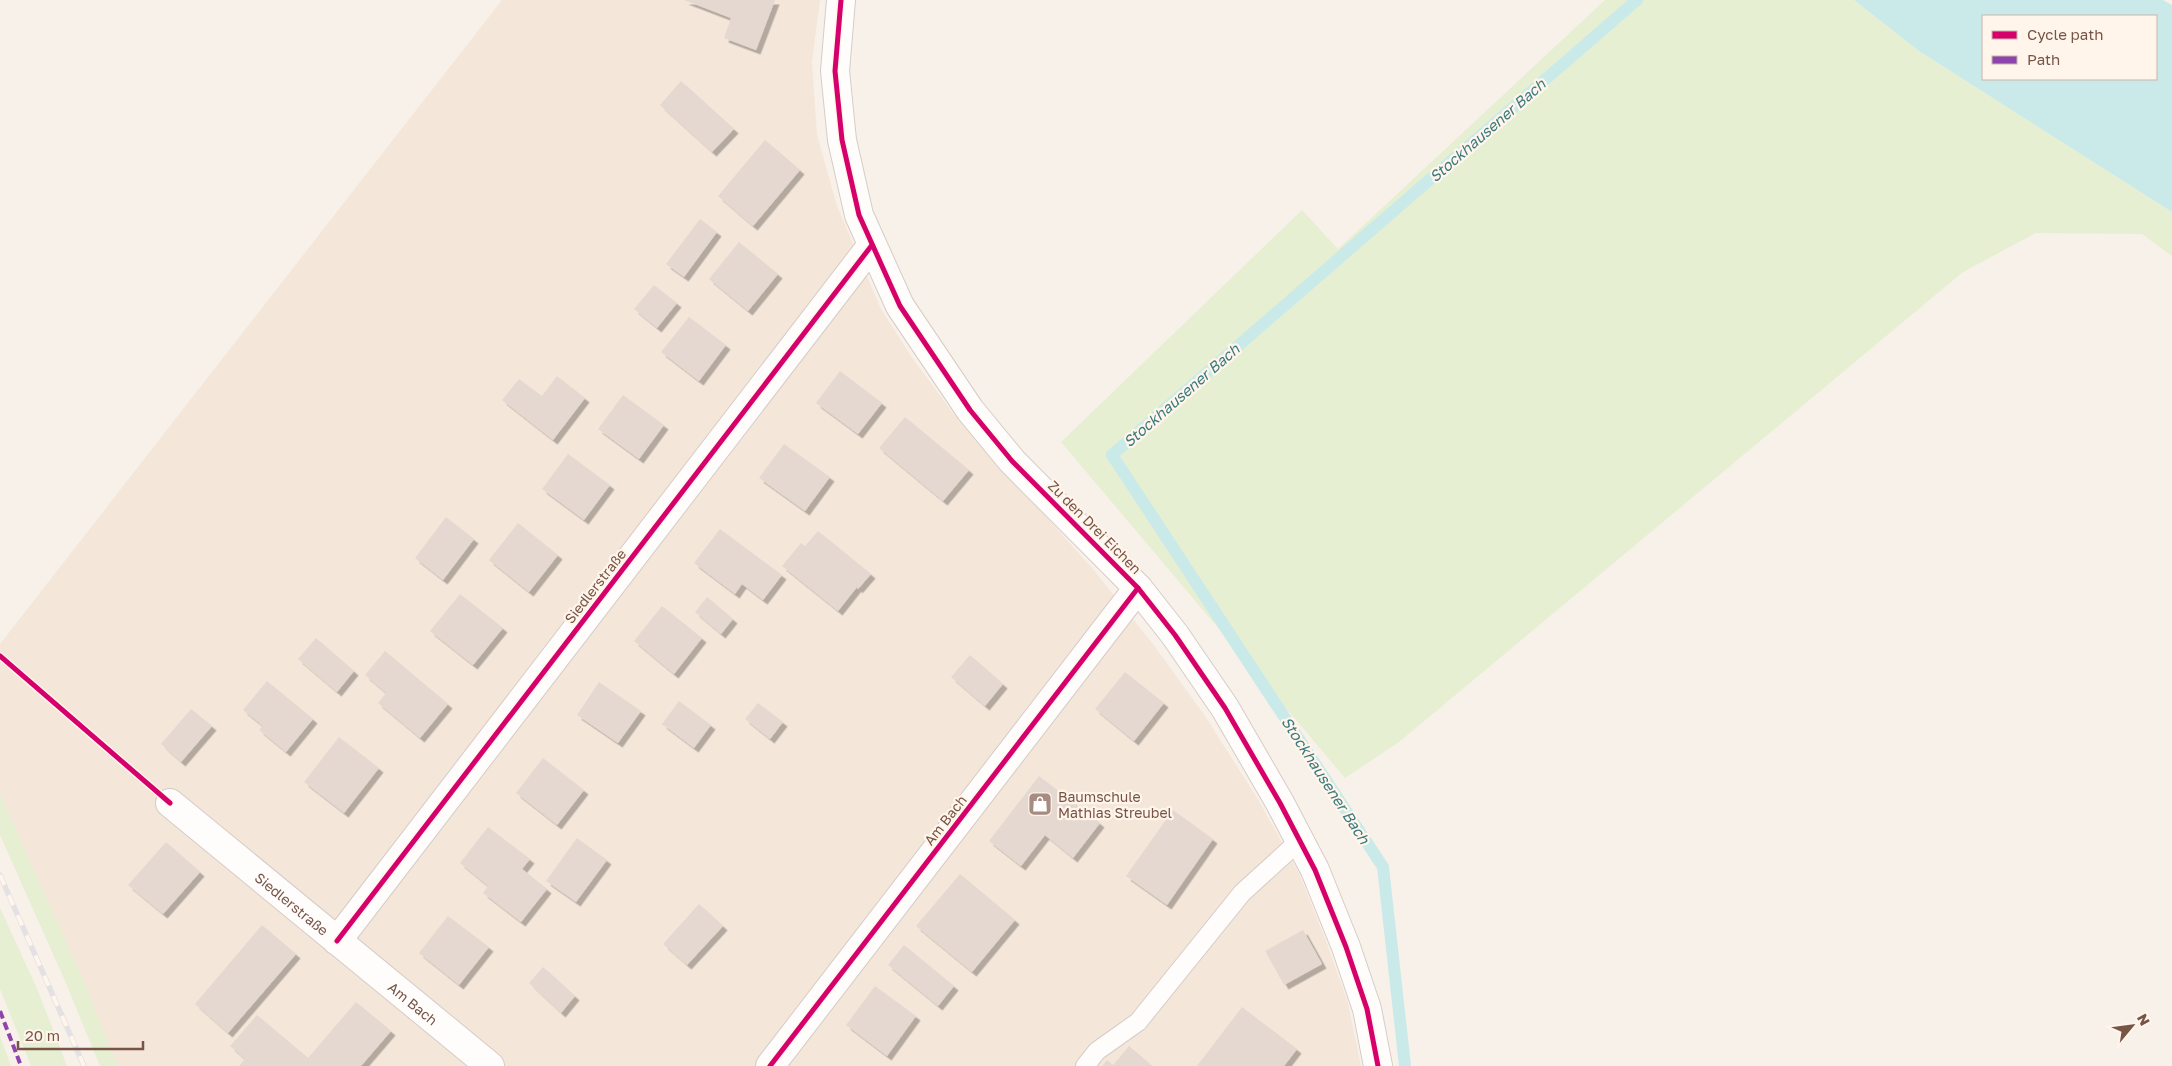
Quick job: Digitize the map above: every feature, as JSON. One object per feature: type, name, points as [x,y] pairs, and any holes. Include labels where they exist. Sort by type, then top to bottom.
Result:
[{"type":"street","name":"Zu den Drei Eichen","points":[[841,0],[835,71],[842,140],[859,215],[900,306],[970,410],[1012,461],[1138,588],[1175,635],[1225,708],[1280,803],[1315,870],[1346,947],[1367,1009],[1378,1066]]},
{"type":"street","name":"Siedlerstraße","points":[[170,803],[337,941],[872,246]]},
{"type":"street","name":"Am Bach","points":[[770,1066],[1138,588]]},
{"type":"street","name":"Am Bach","points":[[337,941],[490,1066]]},
{"type":"lane","points":[[1085,1066],[1097,1050],[1138,1022],[1242,893],[1299,841]]},
{"type":"shaded area","points":[[502,0],[820,0],[812,62],[817,135],[837,206],[881,309],[911,356],[952,412],[1092,568],[1153,644],[1205,716],[1259,801],[1299,873],[1326,941],[1348,1003],[1361,1066],[118,1066],[81,975],[0,794],[0,644]]},
{"type":"green space","points":[[1605,0],[1854,0],[1919,51],[2172,212],[2172,256],[2142,234],[2036,233],[1963,272],[1399,742],[1345,778],[1061,442],[1302,210],[1338,249]]},
{"type":"green space","points":[[0,794],[81,975],[118,1066],[100,1066],[65,981],[0,835]]},
{"type":"green space","points":[[0,908],[38,991],[67,1066],[31,1066],[0,989]]},
{"type":"green space","points":[[0,1036],[11,1066],[0,1066]]},
{"type":"water","points":[[1854,0],[2163,0],[2172,5],[2172,212],[1919,51]]},
{"type":"building","points":[[684,0],[775,0],[756,50],[724,38],[731,18]]},
{"type":"building","points":[[681,81],[734,129],[712,152],[660,105]]},
{"type":"building","points":[[765,140],[800,170],[753,226],[718,196]]},
{"type":"building","points":[[700,219],[717,232],[684,277],[666,264]]},
{"type":"building","points":[[739,242],[778,274],[748,311],[709,279]]},
{"type":"building","points":[[654,285],[677,303],[657,328],[634,309]]},
{"type":"building","points":[[689,317],[726,345],[699,381],[661,352]]},
{"type":"building","points":[[840,371],[882,403],[858,434],[816,403]]},
{"type":"building","points":[[557,376],[585,398],[553,440],[502,400],[519,379],[542,396]]},
{"type":"building","points":[[623,395],[664,425],[639,459],[598,429]]},
{"type":"building","points":[[905,417],[969,470],[943,501],[879,448]]},
{"type":"building","points":[[784,444],[830,477],[805,511],[759,478]]},
{"type":"building","points":[[568,454],[610,485],[584,520],[542,489]]},
{"type":"building","points":[[446,517],[474,539],[443,580],[415,558]]},
{"type":"building","points":[[518,523],[558,555],[529,592],[489,560]]},
{"type":"building","points":[[720,529],[782,575],[763,600],[742,584],[735,594],[694,563]]},
{"type":"building","points":[[818,531],[871,574],[858,589],[857,587],[838,611],[782,566],[801,543],[805,546]]},
{"type":"building","points":[[460,594],[503,628],[473,665],[430,631]]},
{"type":"building","points":[[707,597],[733,619],[721,634],[695,612]]},
{"type":"building","points":[[662,606],[702,638],[674,674],[634,641]]},
{"type":"building","points":[[316,638],[354,671],[337,692],[298,659]]},
{"type":"building","points":[[385,651],[448,704],[420,738],[378,703],[386,693],[365,675]]},
{"type":"building","points":[[970,655],[1003,684],[985,706],[951,677]]},
{"type":"building","points":[[1125,672],[1164,703],[1134,741],[1095,709]]},
{"type":"building","points":[[267,681],[313,719],[286,752],[259,730],[263,726],[243,710]]},
{"type":"building","points":[[599,682],[641,711],[618,743],[577,715]]},
{"type":"building","points":[[679,701],[711,725],[694,748],[662,724]]},
{"type":"building","points":[[758,703],[783,722],[770,739],[745,719]]},
{"type":"building","points":[[191,709],[212,726],[181,762],[161,744]]},
{"type":"building","points":[[339,737],[379,768],[344,813],[304,782]]},
{"type":"building","points":[[543,758],[584,790],[557,825],[516,793]]},
{"type":"building","points":[[1039,776],[1100,823],[1073,858],[1045,835],[1021,866],[989,841]]},
{"type":"building","points":[[1173,810],[1213,839],[1167,905],[1126,876]]},
{"type":"building","points":[[488,827],[530,859],[522,869],[547,889],[521,922],[483,893],[488,886],[460,863]]},
{"type":"building","points":[[577,838],[607,860],[576,902],[546,881]]},
{"type":"building","points":[[166,842],[200,872],[163,914],[128,885]]},
{"type":"building","points":[[960,874],[1015,920],[972,972],[916,926]]},
{"type":"building","points":[[699,904],[723,926],[687,965],[663,944]]},
{"type":"building","points":[[448,916],[489,947],[459,985],[419,953]]},
{"type":"building","points":[[262,925],[296,954],[228,1033],[195,1004]]},
{"type":"building","points":[[1303,930],[1322,964],[1284,985],[1265,951]]},
{"type":"building","points":[[904,945],[954,986],[938,1006],[888,965]]},
{"type":"building","points":[[543,967],[575,996],[561,1013],[529,983]]},
{"type":"building","points":[[875,986],[916,1016],[887,1056],[846,1025]]},
{"type":"building","points":[[356,1002],[391,1031],[361,1066],[239,1066],[245,1059],[230,1046],[257,1015],[308,1058]]},
{"type":"building","points":[[1242,1007],[1297,1049],[1284,1066],[1197,1066]]},
{"type":"building","points":[[1129,1046],[1151,1065],[1102,1066],[1107,1060],[1113,1065]]},
{"type":"waterway","name":"Stockhausener Bach","points":[[1405,1066],[1383,867],[1112,455],[1637,0]]},
{"type":"railway","points":[[0,875],[84,1066]]},
{"type":"marked path","points":[[0,1011],[21,1066]]},
{"type":"cycle path","points":[[841,0],[835,71],[842,140],[859,215],[900,306],[970,410],[1012,461],[1138,588],[1175,635],[1225,708],[1280,803],[1315,870],[1346,947],[1367,1009],[1378,1066]]},
{"type":"cycle path","points":[[337,941],[872,245]]},
{"type":"cycle path","points":[[770,1066],[1138,588]]},
{"type":"cycle path","points":[[0,656],[170,803]]},
{"type":"place","name":"Baumschule Mathias Streubel","points":[[1040,804]]}]
